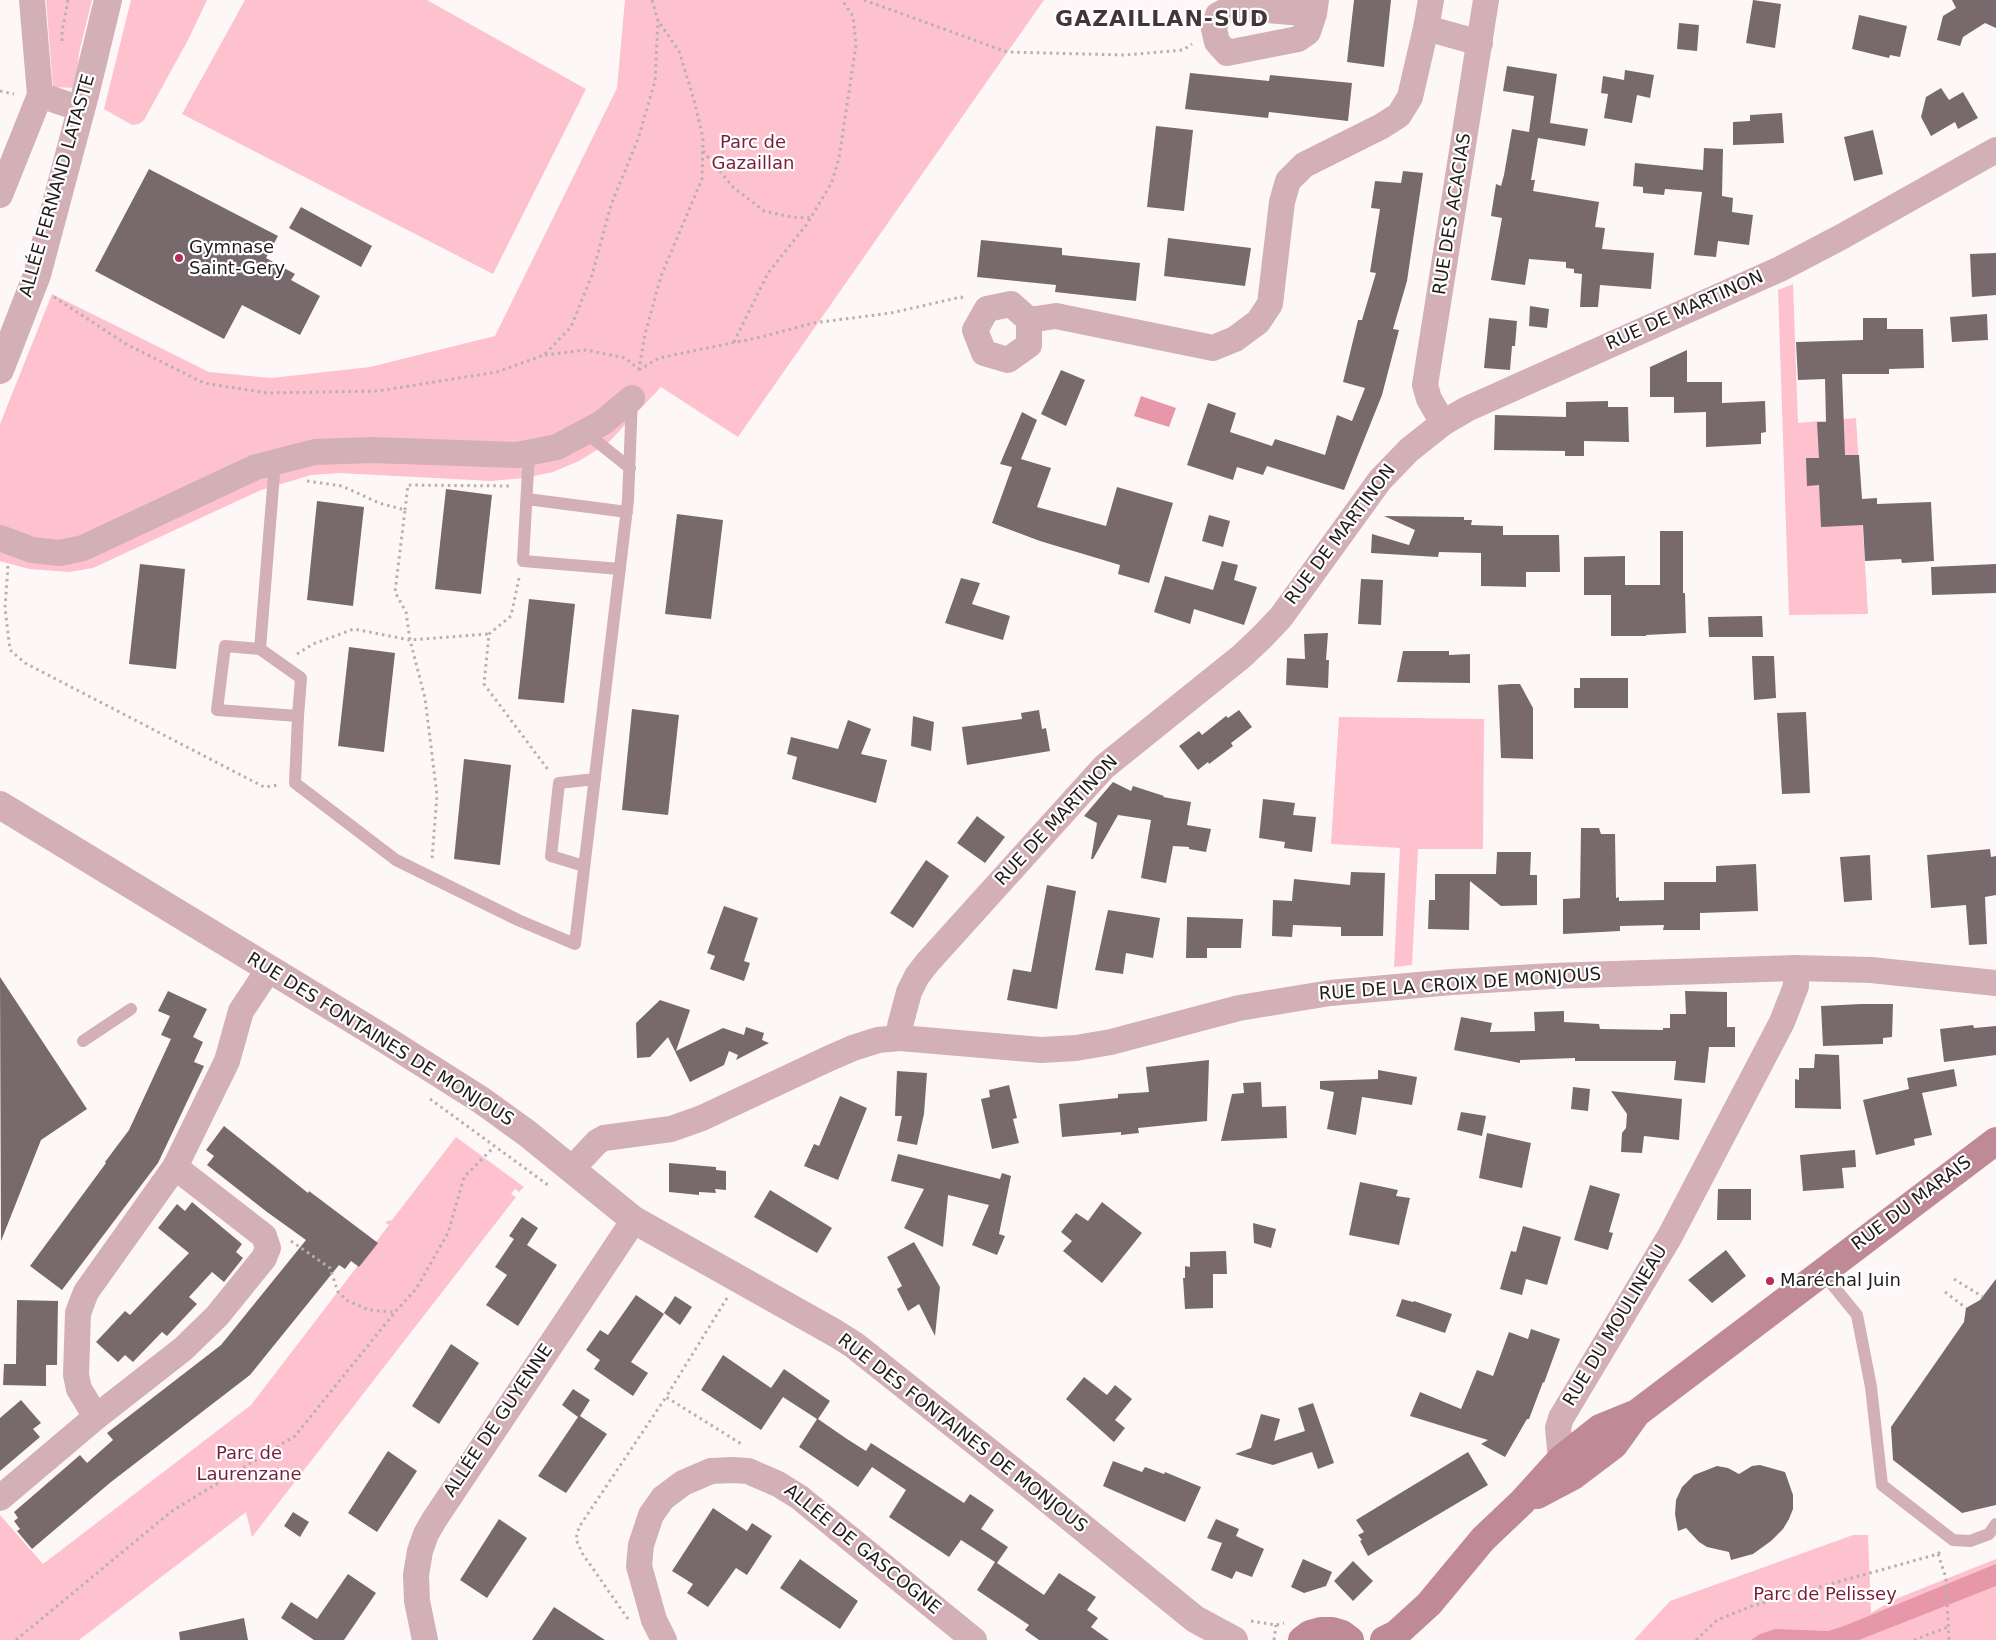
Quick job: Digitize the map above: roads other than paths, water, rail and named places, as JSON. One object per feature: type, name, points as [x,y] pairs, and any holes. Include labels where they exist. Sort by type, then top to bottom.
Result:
[{"type":"main road","name":"RUE DU MARAIS","points":[[1561,1459],[1600,1428],[1637,1413],[1996,1141]]},
{"type":"main road","name":"RUE DU MARAIS","points":[[1522,1502],[1573,1476],[1614,1445],[1637,1413]]},
{"type":"main road","points":[[1384,1640],[1396,1634],[1429,1604],[1483,1539],[1522,1502],[1561,1459]]},
{"type":"main road","points":[[1302,1640],[1310,1634],[1332,1631],[1342,1634],[1350,1640]]},
{"type":"street","points":[[0,195],[40,95],[32,0]]},
{"type":"street","name":"ALLÉE FERNAND LATASTE","points":[[0,370],[32,288],[81,109],[108,0]]},
{"type":"street","points":[[1030,320],[1029,345],[1008,360],[984,353],[975,330],[987,309],[1011,304],[1030,320],[1056,316],[1213,348],[1235,339],[1258,322],[1270,304],[1282,202],[1288,181],[1304,166],[1382,126],[1399,115],[1410,97],[1426,28],[1430,0]]},
{"type":"street","name":"RUE DES ACACIAS","points":[[1443,423],[1429,399],[1425,385],[1486,0]]},
{"type":"street","points":[[1233,7],[1315,7],[1308,32],[1298,39],[1227,53],[1217,42],[1214,29],[1218,15],[1233,7]]},
{"type":"street","points":[[1426,28],[1480,43]]},
{"type":"street","points":[[40,95],[81,109]]},
{"type":"street","name":"RUE DE MARTINON","points":[[900,1038],[900,1026],[909,992],[927,963],[1104,766],[1242,656],[1281,617],[1380,480],[1409,450],[1443,423],[1495,396],[1780,269],[1996,150]]},
{"type":"street","points":[[5,540],[32,550],[60,553],[83,548],[256,467],[274,469],[315,452],[372,450],[517,455],[557,447],[602,423],[632,398]]},
{"type":"street","name":"RUE DES FONTAINES DE MONJOUS","points":[[0,805],[383,1038],[481,1100],[572,1169],[634,1220],[854,1345],[1195,1619],[1234,1640]]},
{"type":"street","name":"RUE DE LA CROIX DE MONJOUS","points":[[572,1169],[597,1142],[604,1138],[671,1129],[702,1118],[853,1048],[878,1040],[900,1038],[1042,1050],[1076,1048],[1112,1042],[1239,1008],[1330,994],[1452,982],[1552,976],[1796,968],[1871,970],[1996,983]]},
{"type":"street","name":"RUE DU MOULINEAU","points":[[1561,1459],[1558,1428],[1561,1418],[1670,1236],[1774,1039],[1796,986],[1796,968]]},
{"type":"street","points":[[96,1417],[79,1389],[76,1375],[78,1313],[86,1292],[175,1167],[226,1061],[241,1011],[269,970]]},
{"type":"street","points":[[0,1498],[96,1417],[182,1349],[217,1316],[264,1258],[268,1248],[264,1236],[175,1167]]},
{"type":"street","name":"ALLÉE DE GUYENNE","points":[[425,1640],[417,1601],[416,1575],[420,1551],[426,1534],[634,1220]]},
{"type":"street","name":"ALLÉE DE GASCOGNE","points":[[664,1640],[654,1620],[639,1566],[641,1545],[651,1515],[663,1498],[683,1483],[712,1471],[733,1470],[748,1471],[778,1484],[799,1497],[974,1640]]},
{"type":"lane","points":[[298,716],[217,710],[225,646],[260,650],[301,678],[295,782],[396,860],[518,920],[575,944],[627,512],[632,398]]},
{"type":"lane","points":[[585,432],[630,468]]},
{"type":"lane","points":[[529,452],[524,561],[620,569]]},
{"type":"lane","points":[[260,650],[274,469]]},
{"type":"lane","points":[[527,499],[627,512]]},
{"type":"lane","points":[[584,866],[551,856],[559,783],[595,779]]},
{"type":"lane","points":[[83,1041],[131,1009]]},
{"type":"lane","points":[[1822,1272],[1857,1316],[1871,1387],[1882,1485],[1953,1540],[1970,1541],[1989,1534],[1996,1524]]},
{"type":"place","name":"Gymnase Saint-Gery","points":[[179,258]]},
{"type":"place","name":"Maréchal Juin","points":[[1770,1281]]},
{"type":"district","name":"GAZAILLAN-SUD","points":[[1162,20]]},
{"type":"park label","name":"Parc de Gazaillan","points":[[753,153]]},
{"type":"park label","name":"Parc de Laurenzane","points":[[249,1464]]},
{"type":"park label","name":"Parc de Pelissey","points":[[1825,1595]]}]
